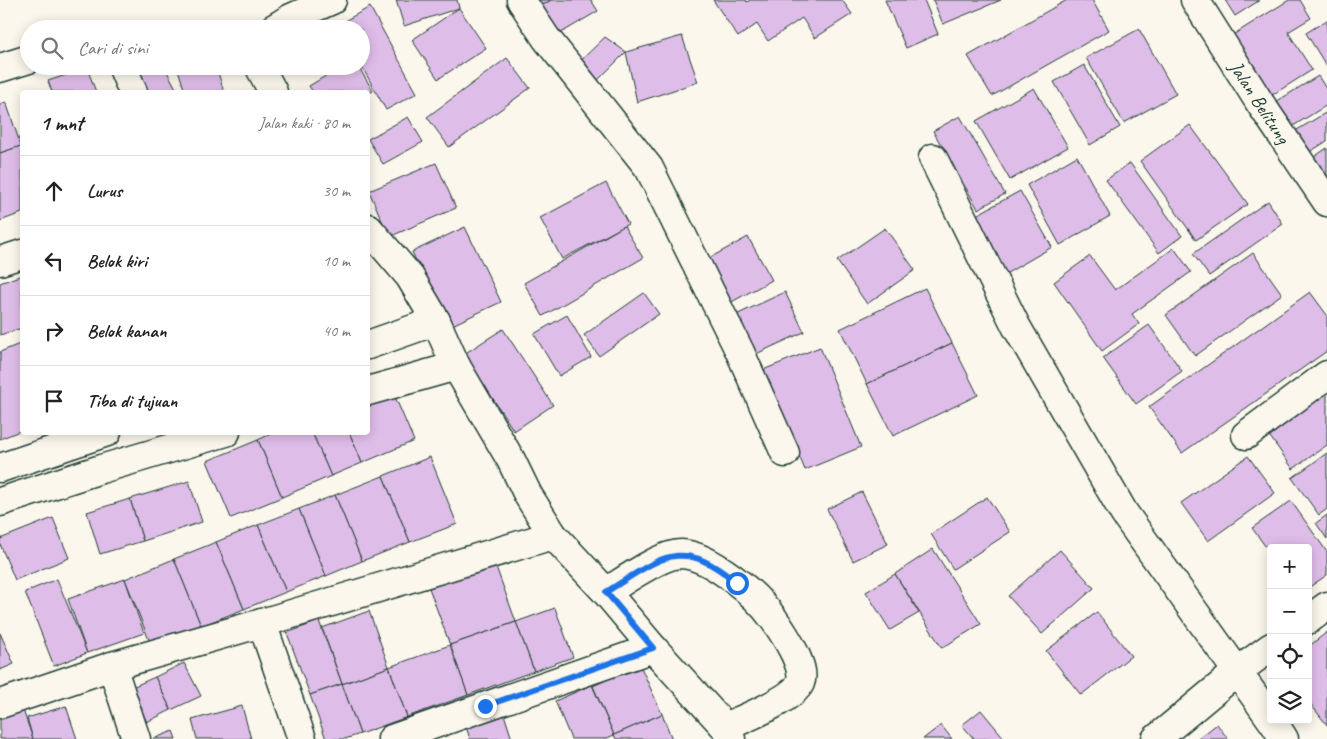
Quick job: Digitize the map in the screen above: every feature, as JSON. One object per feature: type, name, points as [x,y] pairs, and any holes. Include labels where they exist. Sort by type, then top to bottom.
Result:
[{"type":"street","points":[[288,20],[332,0]]},
{"type":"street","points":[[521,0],[546,38],[648,168],[740,352],[785,452]]},
{"type":"street","name":"Jalan Belitung","points":[[1195,0],[1260,103],[1327,202]]},
{"type":"street","points":[[0,68],[20,62]]},
{"type":"street","points":[[126,75],[132,90]]},
{"type":"street","points":[[263,75],[272,90]]},
{"type":"street","points":[[932,158],[1016,326],[1124,513],[1267,714]]},
{"type":"street","points":[[370,230],[410,277],[436,322],[456,366],[553,535],[606,592],[728,733],[795,691],[801,682],[802,674],[799,663],[772,617],[747,591],[728,575],[706,562],[689,556],[674,555],[642,569],[606,592]]},
{"type":"street","points":[[0,261],[20,255]]},
{"type":"street","points":[[370,344],[436,322]]},
{"type":"street","points":[[370,390],[456,366]]},
{"type":"street","points":[[1246,435],[1327,375]]},
{"type":"street","points":[[0,468],[99,435],[101,469]]},
{"type":"street","points":[[0,502],[101,469],[216,435]]},
{"type":"street","points":[[0,704],[112,666],[553,535]]},
{"type":"street","points":[[1312,617],[1327,606]]},
{"type":"street","points":[[262,623],[302,739]]},
{"type":"street","points":[[392,739],[653,648]]},
{"type":"street","points":[[1156,739],[1238,671],[1267,650]]},
{"type":"street","points":[[112,666],[136,739]]},
{"type":"street","points":[[1274,724],[1284,739]]},
{"type":"building","points":[[396,0],[457,0],[459,8],[404,26]]},
{"type":"building","points":[[527,0],[551,0],[534,11]]},
{"type":"building","points":[[551,0],[591,0],[598,11],[551,39],[534,11]]},
{"type":"building","points":[[713,0],[746,0],[747,2],[750,0],[842,0],[852,14],[815,38],[802,18],[768,41],[757,24],[738,37]]},
{"type":"building","points":[[885,0],[924,0],[938,34],[906,48]]},
{"type":"building","points":[[933,0],[1001,0],[943,24]]},
{"type":"building","points":[[1067,0],[1092,0],[1109,30],[992,96],[968,56]]},
{"type":"building","points":[[1225,0],[1260,0],[1235,16]]},
{"type":"building","points":[[1289,0],[1300,0],[1311,18],[1288,32],[1312,70],[1269,97],[1231,36]]},
{"type":"building","points":[[370,7],[417,93],[386,110],[367,75],[370,75],[370,20],[346,20]]},
{"type":"building","points":[[459,8],[486,48],[438,79],[412,40]]},
{"type":"building","points":[[1327,20],[1327,67],[1306,33]]},
{"type":"building","points":[[1139,29],[1176,94],[1124,123],[1086,58]]},
{"type":"building","points":[[682,36],[698,82],[637,102],[626,52]]},
{"type":"building","points":[[605,37],[626,52],[590,88],[571,70]]},
{"type":"building","points":[[507,58],[530,88],[449,147],[427,117]]},
{"type":"building","points":[[1084,65],[1120,127],[1090,145],[1054,82]]},
{"type":"building","points":[[66,75],[90,75],[95,90],[51,90],[48,81]]},
{"type":"building","points":[[132,75],[169,75],[177,90],[140,90]]},
{"type":"building","points":[[180,75],[219,75],[223,90],[184,90]]},
{"type":"building","points":[[327,75],[363,75],[373,91],[370,93],[370,90],[312,90],[309,86]]},
{"type":"building","points":[[1318,76],[1327,90],[1327,105],[1285,131],[1269,106]]},
{"type":"building","points":[[1034,88],[1068,147],[1010,180],[976,121]]},
{"type":"building","points":[[6,102],[20,146],[0,153],[0,104]]},
{"type":"building","points":[[1327,112],[1327,141],[1300,158],[1287,136]]},
{"type":"building","points":[[960,116],[1005,194],[978,209],[933,131]]},
{"type":"building","points":[[408,117],[423,142],[383,164],[370,142],[370,138]]},
{"type":"building","points":[[1190,125],[1248,204],[1196,240],[1140,161]]},
{"type":"building","points":[[20,146],[20,214],[0,221],[0,153]]},
{"type":"building","points":[[1327,148],[1327,183],[1311,159]]},
{"type":"building","points":[[1077,156],[1110,216],[1060,245],[1027,185]]},
{"type":"building","points":[[436,163],[456,208],[389,237],[370,191]]},
{"type":"building","points":[[1130,163],[1182,236],[1159,253],[1106,180]]},
{"type":"building","points":[[606,183],[628,224],[562,259],[540,218]]},
{"type":"building","points":[[1020,191],[1052,247],[1002,276],[969,219]]},
{"type":"building","points":[[1268,201],[1283,224],[1209,276],[1193,254]]},
{"type":"building","points":[[624,226],[643,258],[543,316],[524,283]]},
{"type":"building","points":[[465,227],[501,302],[448,327],[412,252]]},
{"type":"building","points":[[885,228],[915,270],[867,304],[837,261]]},
{"type":"building","points":[[748,237],[772,280],[726,305],[702,262]]},
{"type":"building","points":[[1174,248],[1191,272],[1132,314],[1139,324],[1102,351],[1054,282],[1090,256],[1115,290]]},
{"type":"building","points":[[1253,253],[1282,294],[1195,356],[1166,315]]},
{"type":"building","points":[[20,276],[20,329],[0,335],[0,283]]},
{"type":"building","points":[[925,288],[952,343],[867,384],[840,329]]},
{"type":"building","points":[[785,292],[804,332],[756,354],[736,315]]},
{"type":"building","points":[[1310,292],[1327,315],[1327,351],[1182,453],[1149,407]]},
{"type":"building","points":[[644,293],[659,314],[599,356],[584,335]]},
{"type":"building","points":[[567,315],[591,357],[559,376],[534,334]]},
{"type":"building","points":[[1149,325],[1182,371],[1136,404],[1103,358]]},
{"type":"building","points":[[503,329],[553,405],[514,431],[464,354]]},
{"type":"building","points":[[952,343],[978,395],[893,436],[867,384]]},
{"type":"building","points":[[20,344],[20,431],[0,439],[0,352]]},
{"type":"building","points":[[820,347],[861,447],[805,470],[763,370]]},
{"type":"building","points":[[390,385],[414,441],[362,463],[350,435],[370,435],[370,393]]},
{"type":"building","points":[[1327,392],[1327,445],[1293,469],[1268,434]]},
{"type":"building","points":[[269,435],[313,435],[331,476],[282,497],[258,440]]},
{"type":"building","points":[[313,435],[350,435],[362,463],[331,476]]},
{"type":"building","points":[[258,440],[282,497],[231,518],[207,461]]},
{"type":"building","points":[[1327,453],[1327,509],[1319,515],[1292,478]]},
{"type":"building","points":[[1248,456],[1275,493],[1208,541],[1181,503]]},
{"type":"building","points":[[430,457],[457,524],[410,542],[383,476]]},
{"type":"building","points":[[383,476],[410,542],[362,561],[335,495]]},
{"type":"building","points":[[189,481],[202,522],[143,541],[130,499]]},
{"type":"building","points":[[862,492],[888,544],[853,561],[827,509]]},
{"type":"building","points":[[335,495],[362,561],[326,576],[299,509]]},
{"type":"building","points":[[987,497],[1010,532],[953,569],[931,534]]},
{"type":"building","points":[[130,499],[143,541],[100,554],[87,512]]},
{"type":"building","points":[[1291,501],[1327,552],[1327,575],[1312,585],[1312,544],[1267,544],[1267,549],[1252,528]]},
{"type":"building","points":[[299,509],[326,576],[286,592],[258,525]]},
{"type":"building","points":[[1327,515],[1327,539],[1316,523]]},
{"type":"building","points":[[53,518],[69,558],[15,580],[0,544],[0,539]]},
{"type":"building","points":[[258,525],[286,592],[244,609],[216,542]]},
{"type":"building","points":[[216,542],[244,609],[201,626],[174,559]]},
{"type":"building","points":[[933,549],[981,624],[942,648],[895,574]]},
{"type":"building","points":[[1060,550],[1094,588],[1042,634],[1008,596]]},
{"type":"building","points":[[174,559],[201,626],[151,645],[125,579]]},
{"type":"building","points":[[495,564],[516,622],[450,645],[429,588]]},
{"type":"building","points":[[895,574],[919,613],[890,630],[866,592]]},
{"type":"building","points":[[57,579],[87,653],[54,666],[25,592]]},
{"type":"building","points":[[125,579],[144,633],[87,653],[68,599]]},
{"type":"building","points":[[555,608],[573,657],[534,671],[516,622]]},
{"type":"building","points":[[369,611],[389,667],[342,684],[322,628]]},
{"type":"building","points":[[1097,612],[1131,656],[1081,695],[1046,651]]},
{"type":"building","points":[[319,621],[342,684],[310,695],[287,633]]},
{"type":"building","points":[[516,622],[534,671],[468,695],[450,645]]},
{"type":"building","points":[[1327,632],[1327,725],[1312,706],[1312,644]]},
{"type":"building","points":[[0,633],[14,664],[0,670]]},
{"type":"building","points":[[450,645],[468,695],[407,717],[389,667]]},
{"type":"building","points":[[184,663],[201,696],[171,710],[155,677]]},
{"type":"building","points":[[640,665],[662,714],[614,735],[593,686]]},
{"type":"building","points":[[389,667],[407,717],[360,734],[342,684]]},
{"type":"building","points":[[155,677],[171,710],[147,722],[130,688]]},
{"type":"building","points":[[342,684],[360,734],[345,739],[326,739],[310,695]]},
{"type":"building","points":[[592,685],[614,735],[605,739],[571,739],[555,701]]},
{"type":"building","points":[[501,705],[512,739],[470,739],[463,717]]},
{"type":"building","points":[[66,706],[77,739],[33,739],[27,718]]},
{"type":"building","points":[[242,706],[251,739],[197,739],[192,720]]},
{"type":"building","points":[[23,710],[33,739],[0,739],[0,717]]},
{"type":"building","points":[[981,710],[1005,739],[974,739],[962,725]]},
{"type":"building","points":[[662,714],[672,739],[616,739],[614,735]]},
{"type":"building","points":[[1217,724],[1228,739],[1198,739]]},
{"type":"building","points":[[941,725],[952,739],[923,739]]},
{"type":"building","points":[[173,731],[176,739],[153,739]]},
{"type":"route","points":[[485,706],[653,648],[606,592],[642,569],[666,558],[681,554],[706,562],[728,575],[737,583]]}]
